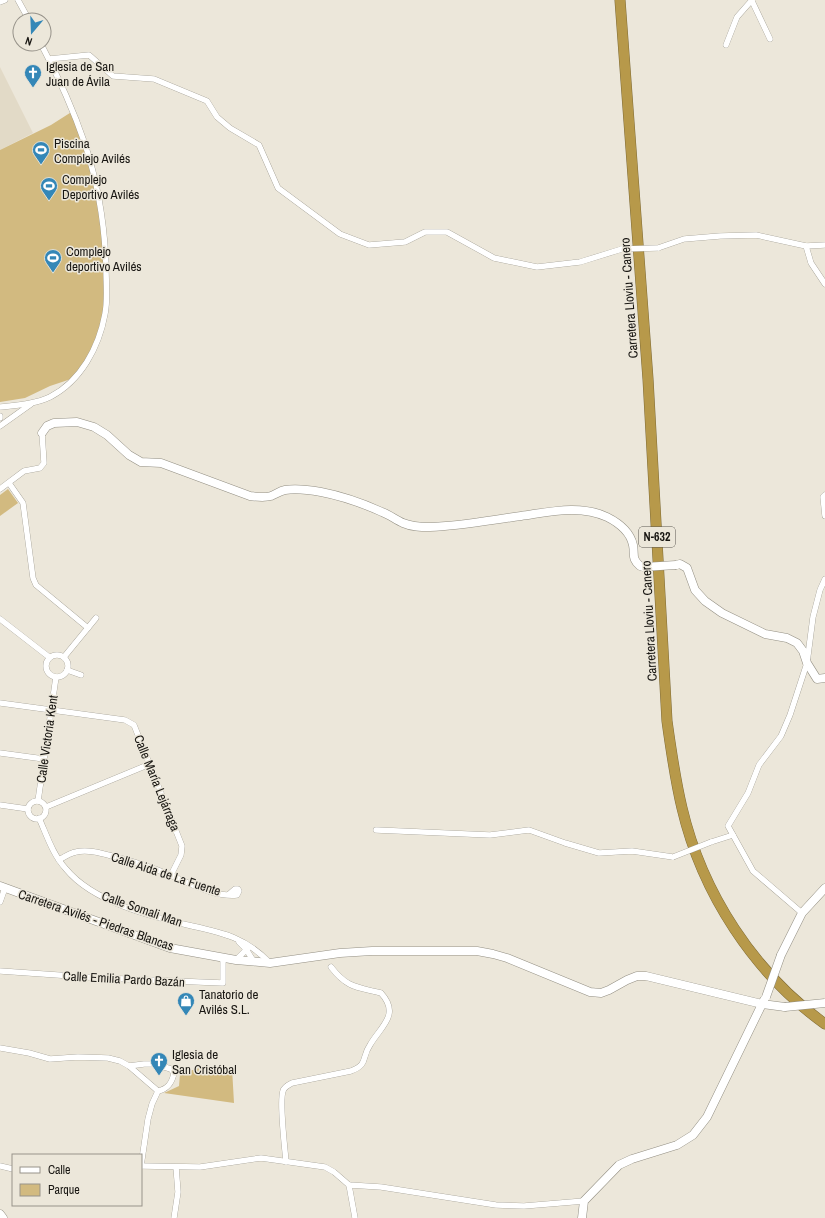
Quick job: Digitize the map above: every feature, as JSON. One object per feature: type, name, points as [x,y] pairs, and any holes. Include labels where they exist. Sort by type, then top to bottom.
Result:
[{"type":"highway","name":"Carretera Lloviu - Canero","points":[[620,0],[648,372],[667,721],[673,766],[680,802],[695,850],[710,889],[736,932],[767,973],[797,1001],[825,1024]]},
{"type":"street","points":[[0,2],[5,0]]},
{"type":"street","points":[[18,0],[25,12]]},
{"type":"street","points":[[726,45],[737,17],[752,0],[770,39]]},
{"type":"street","points":[[0,407],[33,403],[49,397],[64,388],[83,367],[93,351],[100,334],[105,314],[107,297],[105,248],[102,218],[96,184],[85,144],[71,106],[45,52]]},
{"type":"street","points":[[49,59],[89,55],[113,76],[154,79],[207,100],[218,117],[230,128],[259,145],[278,188],[340,234],[369,245],[405,242],[425,232],[447,232],[494,258],[537,267],[580,262],[622,249],[658,248],[684,239],[720,236],[756,235],[806,246],[825,244]]},
{"type":"street","points":[[806,246],[811,263],[825,284]]},
{"type":"street","points":[[0,426],[33,403]]},
{"type":"street","points":[[0,489],[24,471],[40,468],[44,463],[42,433],[47,426],[54,423],[77,422],[94,427],[106,435],[129,455],[141,462],[161,463],[250,496],[271,496],[285,490],[322,493],[345,498],[371,507],[388,514],[402,523],[414,526],[452,525],[563,510],[590,512],[606,516],[620,523],[629,535],[633,546],[634,562],[644,567],[680,564],[687,568],[695,590],[705,601],[722,613],[750,628],[765,634],[787,638],[797,643],[804,651],[807,663],[817,679],[825,678]]},
{"type":"street","points":[[8,483],[23,503],[33,578],[36,585],[88,628]]},
{"type":"street","points":[[825,495],[823,497],[825,516]]},
{"type":"street","points":[[802,913],[753,872],[728,826],[748,793],[759,765],[781,736],[790,715],[807,663],[813,617],[820,590],[825,578]]},
{"type":"street","points":[[64,657],[96,618]]},
{"type":"street","points":[[1,621],[49,658]]},
{"type":"street","points":[[56,654],[64,657],[68,664],[67,670],[61,676],[56,677],[49,673],[46,669],[46,665],[49,658],[56,654]]},
{"type":"street","points":[[67,670],[81,675]]},
{"type":"street","name":"Calle Victoria Kent","points":[[38,801],[56,677]]},
{"type":"street","points":[[0,703],[51,710]]},
{"type":"street","name":"Calle María Lejárraga","points":[[51,710],[130,721],[134,725],[182,846],[181,855],[171,875]]},
{"type":"street","points":[[0,752],[44,759]]},
{"type":"street","points":[[46,807],[150,764]]},
{"type":"street","points":[[38,801],[43,803],[46,807],[45,813],[39,818],[32,817],[28,812],[32,802],[38,801]]},
{"type":"street","points":[[0,805],[28,809]]},
{"type":"street","name":"Calle Somali Man","points":[[39,818],[52,849],[59,860],[77,880],[96,894],[153,915],[234,937],[270,963]]},
{"type":"street","points":[[376,830],[490,835],[529,830],[598,853],[632,851],[673,857],[733,835]]},
{"type":"street","name":"Calle Aida de La Fuente","points":[[59,860],[76,852],[91,851],[139,863],[171,875],[196,887],[228,895]]},
{"type":"street","points":[[0,902],[2,887]]},
{"type":"street","name":"Carretera Avilés - Piedras Blancas","points":[[2,887],[170,948],[236,960],[270,963],[340,953],[372,951],[477,952],[507,958],[590,992],[601,993],[637,976],[646,976],[764,1000],[785,1007],[825,1004]]},
{"type":"street","points":[[582,1218],[584,1201],[619,1165],[632,1159],[677,1145],[693,1135],[707,1117],[764,1000],[781,955],[802,913],[825,888]]},
{"type":"street","points":[[236,960],[251,948]]},
{"type":"street","points":[[251,948],[254,962]]},
{"type":"street","points":[[251,948],[254,962]]},
{"type":"street","name":"Calle Emilia Pardo Bazán","points":[[0,971],[109,979],[222,983],[223,958]]},
{"type":"street","points":[[286,1162],[282,1104],[282,1092],[285,1086],[292,1083],[351,1071],[358,1068],[363,1064],[368,1046],[384,1027],[388,1017],[388,1003],[381,993],[350,986],[338,977],[331,967]]},
{"type":"street","points":[[0,1048],[29,1053],[50,1059],[78,1057],[108,1058],[120,1061],[129,1066],[158,1091]]},
{"type":"street","points":[[129,1066],[154,1064],[171,1069],[174,1076],[169,1086],[164,1090],[158,1091]]},
{"type":"street","points":[[142,1159],[148,1119],[152,1104],[158,1091]]},
{"type":"street","points":[[142,1166],[211,1166],[261,1158],[325,1167],[334,1172],[349,1185],[381,1187],[496,1206],[524,1206],[584,1201]]},
{"type":"street","points":[[0,1166],[12,1169]]},
{"type":"street","points":[[174,1218],[178,1192],[176,1167]]},
{"type":"street","points":[[349,1185],[355,1218]]},
{"type":"street","points":[[0,1214],[3,1218]]},
{"type":"shaded area","points":[[0,67],[33,133],[0,150]]},
{"type":"green space","name":"Complejo deportivo Avilés","points":[[73,111],[85,144],[102,218],[107,297],[93,351],[74,378],[50,386],[25,398],[0,402],[0,150],[51,125]]},
{"type":"green space","points":[[8,489],[18,503],[0,516],[0,495]]},
{"type":"green space","points":[[199,1068],[232,1068],[234,1103],[164,1093],[179,1086],[180,1074]]},
{"type":"place","name":"Iglesia de San Juan de Ávila","points":[[33,88]]},
{"type":"place","name":"Piscina Complejo Avilés","points":[[41,165]]},
{"type":"place","name":"Complejo Deportivo Avilés","points":[[49,201]]},
{"type":"place","name":"Complejo deportivo Avilés","points":[[53,273]]},
{"type":"place","name":"Tanatorio de Avilés S.L.","points":[[186,1016]]},
{"type":"place","name":"Iglesia de San Cristóbal","points":[[159,1076]]}]
